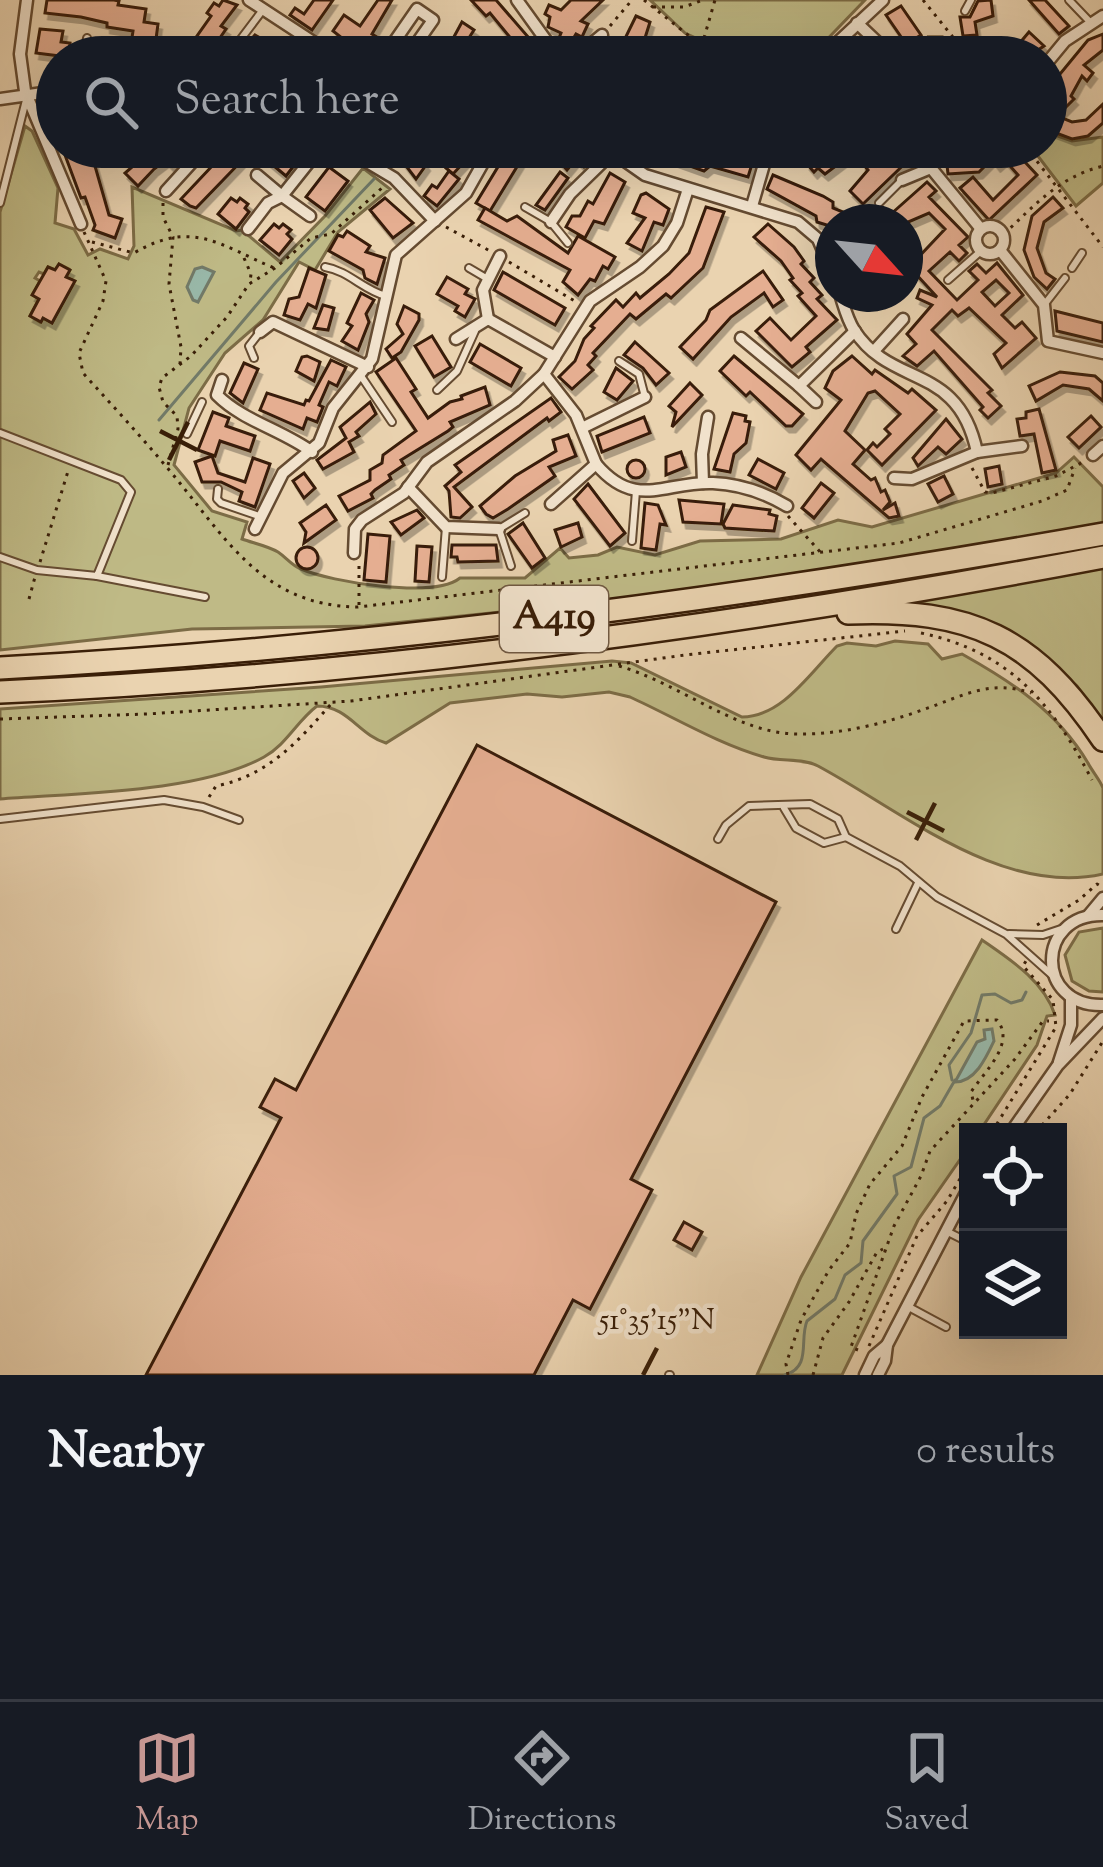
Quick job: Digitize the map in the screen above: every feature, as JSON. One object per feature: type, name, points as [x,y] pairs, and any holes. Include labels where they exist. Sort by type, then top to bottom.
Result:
[{"type":"highway","name":"A419","points":[[0,668],[196,656],[494,626],[780,589],[1103,534]]},
{"type":"highway","name":"A419","points":[[0,692],[384,663],[782,613],[1103,557]]},
{"type":"highway","name":"A419","points":[[782,613],[922,614],[980,628],[1045,668],[1078,702],[1103,740]]},
{"type":"street","points":[[27,0],[20,54],[36,117]]},
{"type":"street","points":[[248,0],[303,36]]},
{"type":"street","points":[[517,0],[545,36]]},
{"type":"street","points":[[843,36],[884,0]]},
{"type":"street","points":[[398,36],[417,9],[433,20],[421,36]]},
{"type":"street","points":[[1067,40],[1098,20]]},
{"type":"street","points":[[856,23],[870,36]]},
{"type":"street","points":[[0,100],[36,94]]},
{"type":"street","points":[[57,168],[81,224]]},
{"type":"street","points":[[164,197],[188,168]]},
{"type":"street","points":[[248,229],[304,168]]},
{"type":"street","points":[[377,168],[394,178],[435,221]]},
{"type":"street","points":[[258,523],[283,473],[312,452],[333,408],[364,372],[380,339],[396,255],[466,193],[480,168]]},
{"type":"street","points":[[551,221],[597,168]]},
{"type":"street","points":[[635,168],[752,206],[815,236]]},
{"type":"street","points":[[752,206],[763,168]]},
{"type":"street","points":[[902,180],[931,168],[981,229]]},
{"type":"street","points":[[256,175],[310,216]]},
{"type":"street","points":[[353,554],[362,520],[397,499],[427,462],[498,415],[544,374],[585,307],[663,246],[688,189]]},
{"type":"street","points":[[993,226],[1004,234],[1000,250],[993,254],[981,251],[976,240],[981,229],[993,226]]},
{"type":"street","points":[[1000,250],[1044,305],[1048,341],[1103,353]]},
{"type":"street","points":[[488,319],[483,290],[500,256]]},
{"type":"street","points":[[260,332],[273,322],[278,306]]},
{"type":"street","points":[[847,312],[855,331],[874,351],[948,394],[968,419],[973,453]]},
{"type":"street","points":[[488,319],[555,357]]},
{"type":"street","points":[[456,339],[488,319]]},
{"type":"street","points":[[874,351],[903,320]]},
{"type":"street","points":[[273,322],[364,372]]},
{"type":"street","points":[[799,386],[855,331]]},
{"type":"street","points":[[741,338],[816,402]]},
{"type":"street","points":[[544,374],[570,404],[596,464],[609,479],[636,491],[703,483],[756,491],[787,506]]},
{"type":"street","points":[[202,402],[217,395],[222,380]]},
{"type":"street","points":[[217,395],[312,452]]},
{"type":"street","points":[[582,428],[645,397]]},
{"type":"street","points":[[703,483],[702,454],[709,417]]},
{"type":"street","points":[[895,478],[912,479],[973,453],[1022,446]]},
{"type":"street","points":[[551,504],[596,464]]},
{"type":"street","points":[[408,487],[446,526],[499,529]]},
{"type":"street","points":[[1058,1066],[1070,1025],[1071,998],[1055,977],[1052,951],[1065,928],[1088,916],[1103,898]]},
{"type":"street","points":[[1088,916],[1103,915]]},
{"type":"street","points":[[1071,998],[1103,1005]]},
{"type":"street","points":[[1017,1123],[1058,1066],[1103,1018]]},
{"type":"street","points":[[878,1375],[887,1345],[959,1208]]},
{"type":"street","points":[[865,1375],[874,1356],[887,1345]]},
{"type":"lane","points":[[965,11],[971,0]]},
{"type":"lane","points":[[1070,0],[1098,20]]},
{"type":"lane","points":[[243,36],[262,10]]},
{"type":"lane","points":[[0,203],[27,96]]},
{"type":"lane","points":[[879,203],[902,180]]},
{"type":"lane","points":[[525,207],[551,221],[568,243]]},
{"type":"lane","points":[[948,280],[981,251]]},
{"type":"lane","points":[[1072,268],[1082,253]]},
{"type":"lane","points":[[325,267],[344,272],[386,296]]},
{"type":"lane","points":[[469,268],[487,278]]},
{"type":"lane","points":[[1044,305],[1065,278]]},
{"type":"lane","points":[[437,390],[457,370],[476,328]]},
{"type":"lane","points":[[254,358],[249,346],[260,332]]},
{"type":"lane","points":[[619,361],[639,374],[645,397]]},
{"type":"lane","points":[[364,372],[392,422]]},
{"type":"lane","points":[[187,434],[202,402]]},
{"type":"lane","points":[[0,434],[121,480],[131,492],[97,576]]},
{"type":"lane","points":[[218,489],[221,503],[258,523]]},
{"type":"lane","points":[[632,541],[636,491]]},
{"type":"lane","points":[[512,566],[499,529],[525,513]]},
{"type":"lane","points":[[442,577],[446,526]]},
{"type":"lane","points":[[0,556],[37,570],[205,597]]},
{"type":"lane","points":[[0,818],[164,800],[238,820]]},
{"type":"lane","points":[[718,839],[726,825],[749,806],[809,804],[838,819],[846,837],[900,866],[938,897],[1006,934],[1055,977]]},
{"type":"lane","points":[[784,808],[796,828],[824,843],[846,837]]},
{"type":"lane","points":[[896,928],[918,882]]},
{"type":"lane","points":[[1006,934],[1043,935],[1065,928]]},
{"type":"lane","points":[[946,1231],[959,1238]]},
{"type":"lane","points":[[907,1306],[946,1327]]},
{"type":"path","points":[[602,35],[632,0]]},
{"type":"path","points":[[644,0],[686,36]]},
{"type":"path","points":[[652,7],[684,8],[703,0]]},
{"type":"path","points":[[704,36],[715,0]]},
{"type":"path","points":[[923,0],[952,36]]},
{"type":"path","points":[[1004,234],[1054,186],[1103,166]]},
{"type":"path","points":[[1041,168],[1103,247]]},
{"type":"path","points":[[249,284],[311,238],[331,234],[394,178]]},
{"type":"path","points":[[164,197],[163,217],[173,237],[169,284],[180,366]]},
{"type":"path","points":[[435,221],[585,307]]},
{"type":"path","points":[[81,224],[106,281],[103,301],[80,353],[83,373],[251,566],[304,601],[358,607],[899,543],[1042,501],[1066,490],[1075,468]]},
{"type":"path","points":[[88,240],[134,253],[173,237],[195,235],[215,239],[275,268]]},
{"type":"path","points":[[168,467],[177,416],[163,402],[158,387],[227,317],[249,284],[251,274],[240,253]]},
{"type":"path","points":[[973,453],[985,492],[992,493],[1075,468],[1098,451]]},
{"type":"path","points":[[29,598],[71,464]]},
{"type":"path","points":[[787,506],[788,519],[822,555]]},
{"type":"path","points":[[353,554],[353,561],[359,561],[358,607]]},
{"type":"path","points":[[0,719],[332,702],[862,633],[906,632],[957,643],[1012,673],[1064,728],[1092,780]]},
{"type":"path","points":[[618,665],[675,685],[754,728],[786,734],[862,726],[925,710],[984,687],[1037,695]]},
{"type":"path","points":[[1007,687],[1012,673]]},
{"type":"path","points":[[204,808],[214,787],[241,782],[268,767],[332,702]]},
{"type":"path","points":[[1037,922],[1051,918],[1097,884],[1103,888]]},
{"type":"path","points":[[998,1123],[1057,1027],[1053,1000],[1023,965]]},
{"type":"path","points":[[787,1373],[797,1328],[850,1243],[856,1214],[870,1184],[902,1146],[922,1097],[964,1021],[997,1020],[1005,1035],[971,1092],[974,1104]]},
{"type":"path","points":[[858,1350],[851,1347],[897,1217],[921,1177],[929,1150],[1043,1021],[1049,1022]]},
{"type":"path","points":[[1044,1123],[1070,1094],[1103,1041]]},
{"type":"path","points":[[865,1354],[917,1236],[959,1180]]},
{"type":"path","points":[[813,1375],[823,1338],[875,1255],[886,1248]]},
{"type":"shaded area","points":[[650,0],[865,0],[830,36],[685,33]]},
{"type":"shaded area","points":[[25,126],[36,140],[36,168],[49,168],[58,188],[55,223],[74,229],[88,255],[100,249],[128,259],[134,246],[132,187],[242,230],[280,262],[363,168],[390,189],[338,232],[315,270],[299,262],[263,320],[225,353],[189,408],[174,465],[212,511],[247,522],[242,539],[274,550],[315,574],[382,586],[428,587],[460,578],[525,578],[560,548],[569,558],[617,547],[655,555],[700,541],[781,539],[838,520],[872,527],[1056,473],[1074,457],[1103,487],[1103,523],[1004,543],[599,602],[365,626],[192,629],[0,650],[0,212]],"holes":[[[59,264],[69,269],[66,277],[74,281],[52,323],[30,316],[39,299],[33,295],[39,272],[44,274],[48,267],[55,270]]]},
{"type":"shaded area","points":[[1103,137],[1103,183],[1076,206],[1047,168],[1067,168],[1067,139]]},
{"type":"shaded area","points":[[195,269],[214,272],[198,302],[187,287]]},
{"type":"shaded area","points":[[1103,564],[1103,723],[1077,686],[1042,656],[912,603],[913,599]]},
{"type":"shaded area","points":[[895,641],[928,644],[942,659],[962,654],[1016,687],[1062,728],[1103,788],[1103,874],[1065,878],[991,862],[954,846],[818,766],[747,752],[630,697],[609,692],[562,697],[527,694],[450,703],[386,743],[337,711],[317,706],[272,752],[237,769],[172,785],[0,799],[0,709],[612,661],[631,663],[742,717],[783,702],[837,646]]},
{"type":"shaded area","points":[[1103,928],[1103,992],[1089,991],[1072,981],[1065,955],[1079,932]]},
{"type":"shaded area","points":[[982,940],[1035,982],[1055,1015],[1047,1016],[1037,1045],[985,1123],[959,1123],[959,1161],[918,1220],[842,1375],[757,1375],[801,1277]]},
{"type":"shaded area","points":[[992,1029],[994,1041],[979,1068],[955,1082],[977,1042],[985,1039],[984,1030]]},
{"type":"building","points":[[47,0],[119,1],[118,5],[146,9],[144,22],[158,24],[156,36],[132,36],[133,31],[107,27],[107,23],[45,13]]},
{"type":"building","points":[[223,0],[237,5],[221,26],[226,29],[221,36],[197,36],[214,3],[219,6]]},
{"type":"building","points":[[314,0],[333,0],[312,30],[290,15],[295,8],[304,14]]},
{"type":"building","points":[[378,0],[392,0],[372,34],[375,36],[339,36],[333,31],[344,15],[360,26]]},
{"type":"building","points":[[471,0],[496,0],[527,36],[509,36],[490,13],[486,16]]},
{"type":"building","points":[[571,0],[603,0],[581,21],[588,24],[582,36],[560,36],[548,27],[549,5],[561,10]]},
{"type":"building","points":[[991,0],[993,16],[975,22],[977,35],[963,36],[960,17],[970,17],[978,1]]},
{"type":"building","points":[[1029,0],[1045,0],[1069,26],[1059,34]]},
{"type":"building","points":[[901,6],[921,35],[900,36],[886,15]]},
{"type":"building","points":[[636,16],[650,22],[646,36],[626,36]]},
{"type":"building","points":[[462,22],[474,30],[470,36],[454,36]]},
{"type":"building","points":[[40,29],[63,31],[62,36],[39,36]]},
{"type":"building","points":[[1103,34],[1103,50],[1084,65],[1093,73],[1087,81],[1082,76],[1067,106],[1067,66],[1088,40]]},
{"type":"building","points":[[1103,104],[1103,123],[1088,136],[1067,137],[1067,120],[1086,120]]},
{"type":"building","points":[[70,168],[96,168],[109,215],[122,219],[115,238],[93,230],[85,197],[81,198]]},
{"type":"building","points":[[131,168],[155,168],[138,186],[125,173]]},
{"type":"building","points":[[210,168],[235,168],[196,208],[181,199]]},
{"type":"building","points":[[328,168],[348,181],[325,211],[306,197]]},
{"type":"building","points":[[497,168],[516,168],[490,211],[476,203]]},
{"type":"building","points":[[717,168],[751,168],[748,177]]},
{"type":"building","points":[[866,168],[900,168],[863,204],[850,191]]},
{"type":"building","points":[[947,168],[983,168],[979,172],[948,174]]},
{"type":"building","points":[[1012,168],[1030,168],[1037,175],[989,220],[960,188],[973,177],[993,200],[1018,175]]},
{"type":"building","points":[[449,171],[459,179],[437,206],[424,196]]},
{"type":"building","points":[[560,172],[568,178],[545,210],[536,205]]},
{"type":"building","points":[[610,173],[625,182],[604,224],[594,221],[585,238],[566,227],[588,201],[593,204]]},
{"type":"building","points":[[773,175],[833,204],[815,204],[815,215],[767,189]]},
{"type":"building","points":[[927,182],[936,191],[929,197],[968,237],[959,245],[967,253],[959,261],[950,252],[929,271],[957,300],[978,280],[969,271],[977,264],[986,273],[997,263],[1023,295],[1002,315],[1015,328],[1022,322],[1036,338],[1002,368],[994,354],[1006,343],[969,308],[958,316],[952,310],[932,330],[992,390],[988,393],[1001,406],[988,418],[934,351],[917,366],[903,356],[916,344],[907,334],[932,305],[923,301],[923,291],[937,297],[923,282],[923,252],[945,229],[929,213],[923,216],[923,204],[902,204]],"holes":[[[996,280],[1009,293],[995,306],[982,292]]]},
{"type":"building","points":[[646,193],[669,209],[663,225],[654,222],[642,251],[627,243],[645,218],[633,213]]},
{"type":"building","points":[[1053,197],[1063,208],[1044,222],[1037,248],[1046,273],[1055,279],[1047,289],[1034,277],[1024,250],[1032,216]]},
{"type":"building","points":[[231,198],[248,204],[249,212],[236,229],[218,214]]},
{"type":"building","points":[[385,198],[413,223],[393,238],[370,210]]},
{"type":"building","points":[[706,207],[724,212],[703,268],[671,298],[666,294],[636,319],[630,314],[593,353],[596,356],[588,365],[593,370],[572,389],[559,377],[575,361],[591,326],[616,300],[623,307],[636,293],[640,298],[669,274],[689,253]]},
{"type":"building","points":[[485,208],[507,221],[517,216],[568,253],[578,236],[615,257],[578,295],[563,282],[570,270],[478,220]]},
{"type":"building","points":[[274,224],[291,230],[287,234],[292,239],[279,255],[260,240]]},
{"type":"building","points":[[768,224],[794,247],[814,278],[810,282],[815,287],[815,312],[829,312],[837,320],[806,347],[810,352],[792,367],[756,331],[770,318],[791,340],[816,316],[798,296],[802,293],[781,261],[754,237]]},
{"type":"building","points":[[347,231],[370,246],[366,252],[385,258],[377,284],[365,278],[363,270],[329,251],[338,235],[343,237]]},
{"type":"building","points":[[59,264],[70,270],[66,277],[75,281],[52,323],[43,318],[41,322],[30,316],[39,299],[32,295],[48,267],[55,270]]},
{"type":"building","points":[[309,268],[326,275],[316,308],[308,304],[300,320],[284,315],[289,299],[299,297]]},
{"type":"building","points":[[763,271],[783,300],[773,307],[764,293],[731,317],[693,359],[680,347],[710,310]]},
{"type":"building","points":[[503,272],[565,308],[555,325],[494,290]]},
{"type":"building","points":[[447,277],[475,299],[465,317],[455,311],[458,306],[437,294]]},
{"type":"building","points":[[361,293],[374,300],[358,350],[342,341],[352,326],[347,323]]},
{"type":"building","points":[[323,305],[334,308],[328,330],[314,328]]},
{"type":"building","points":[[404,306],[419,314],[419,320],[401,352],[392,358],[386,349],[403,334],[397,324]]},
{"type":"building","points":[[1055,311],[1103,323],[1103,342],[1057,331]]},
{"type":"building","points":[[432,336],[451,367],[434,377],[415,346]]},
{"type":"building","points":[[635,342],[669,373],[656,385],[624,355]]},
{"type":"building","points":[[480,344],[521,368],[511,386],[470,362]]},
{"type":"building","points":[[307,356],[320,362],[314,381],[296,371]]},
{"type":"building","points":[[734,356],[803,414],[792,426],[786,426],[750,392],[746,396],[720,371]]},
{"type":"building","points":[[852,356],[872,374],[875,370],[908,393],[912,389],[936,410],[882,465],[867,450],[890,434],[885,429],[900,414],[875,391],[868,393],[845,431],[865,450],[853,464],[871,480],[875,478],[881,492],[885,490],[890,502],[883,510],[895,503],[899,516],[889,518],[821,459],[811,470],[796,455],[841,400],[825,388],[833,371]]},
{"type":"building","points":[[396,358],[428,418],[485,387],[490,405],[450,422],[453,427],[448,431],[401,460],[404,465],[371,494],[373,498],[348,511],[339,496],[370,480],[370,470],[382,463],[383,455],[416,431],[376,372]]},
{"type":"building","points":[[331,360],[346,367],[337,386],[329,382],[317,422],[307,418],[303,429],[260,410],[267,393],[304,405]]},
{"type":"building","points":[[244,363],[258,369],[243,403],[230,393]]},
{"type":"building","points":[[616,368],[633,381],[617,400],[604,392]]},
{"type":"building","points":[[1060,372],[1095,376],[1103,383],[1103,401],[1089,389],[1063,385],[1036,401],[1029,386]]},
{"type":"building","points":[[690,383],[702,395],[672,427],[676,412],[669,406]]},
{"type":"building","points":[[551,398],[561,412],[454,487],[472,507],[460,518],[451,517],[445,486],[461,472],[455,465]]},
{"type":"building","points":[[370,402],[376,414],[349,442],[354,452],[323,469],[317,460],[346,438],[340,427]]},
{"type":"building","points":[[1039,409],[1056,470],[1042,473],[1034,434],[1020,436],[1017,419]]},
{"type":"building","points":[[213,412],[229,418],[226,426],[255,436],[250,451],[220,441],[215,456],[198,450]]},
{"type":"building","points":[[733,413],[750,422],[746,443],[734,454],[730,472],[714,469]]},
{"type":"building","points":[[1091,416],[1101,427],[1079,448],[1068,437]]},
{"type":"building","points":[[644,417],[650,433],[602,452],[597,436]]},
{"type":"building","points":[[946,419],[962,439],[946,454],[938,447],[918,466],[913,458]]},
{"type":"building","points":[[568,435],[576,456],[549,467],[555,476],[508,509],[493,518],[486,514],[480,506],[515,476],[556,451],[553,440]]},
{"type":"building","points":[[681,452],[686,467],[666,475],[666,457]]},
{"type":"building","points":[[212,456],[218,473],[245,482],[253,458],[270,464],[255,507],[239,501],[242,492],[221,482],[202,482],[195,462]]},
{"type":"building","points":[[758,459],[784,473],[776,489],[749,475]]},
{"type":"building","points":[[636,460],[645,469],[636,478],[627,469]]},
{"type":"building","points":[[999,466],[1002,484],[988,487],[985,469]]},
{"type":"building","points":[[304,473],[315,488],[304,498],[293,481]]},
{"type":"building","points":[[944,476],[953,494],[938,502],[928,484]]},
{"type":"building","points":[[821,483],[834,493],[814,518],[802,508]]},
{"type":"building","points":[[588,484],[625,533],[610,546],[574,499]]},
{"type":"building","points":[[679,500],[724,504],[721,524],[683,522]]},
{"type":"building","points":[[645,503],[658,505],[666,525],[660,524],[656,550],[641,548]]},
{"type":"building","points":[[326,505],[336,520],[304,543],[306,532],[300,523]]},
{"type":"building","points":[[733,505],[770,510],[769,514],[777,516],[774,531],[725,528]]},
{"type":"building","points":[[417,510],[424,518],[401,535],[391,522]]},
{"type":"building","points":[[523,523],[545,558],[532,568],[508,534]]},
{"type":"building","points":[[578,523],[582,537],[561,547],[555,530]]},
{"type":"building","points":[[368,534],[390,536],[386,582],[364,580]]},
{"type":"building","points":[[452,545],[496,545],[498,561],[458,562],[451,557]]},
{"type":"building","points":[[417,546],[432,547],[429,582],[415,581]]},
{"type":"building","points":[[307,547],[318,558],[307,569],[296,558]]},
{"type":"building","points":[[477,745],[776,902],[631,1179],[652,1190],[590,1309],[573,1300],[534,1375],[146,1375],[281,1118],[260,1107],[275,1079],[296,1090]]},
{"type":"building","points":[[684,1222],[702,1232],[692,1250],[674,1240]]},
{"type":"waterway","points":[[159,420],[276,282],[374,179]]},
{"type":"waterway","points":[[952,1080],[949,1065],[971,1033],[982,995],[995,994],[1011,1003],[1022,1000],[1026,992]]},
{"type":"waterway","points":[[785,1375],[802,1359],[807,1321],[835,1299],[845,1275],[861,1263],[863,1241],[897,1194],[894,1176],[911,1167],[924,1118],[940,1106],[955,1080]]}]
